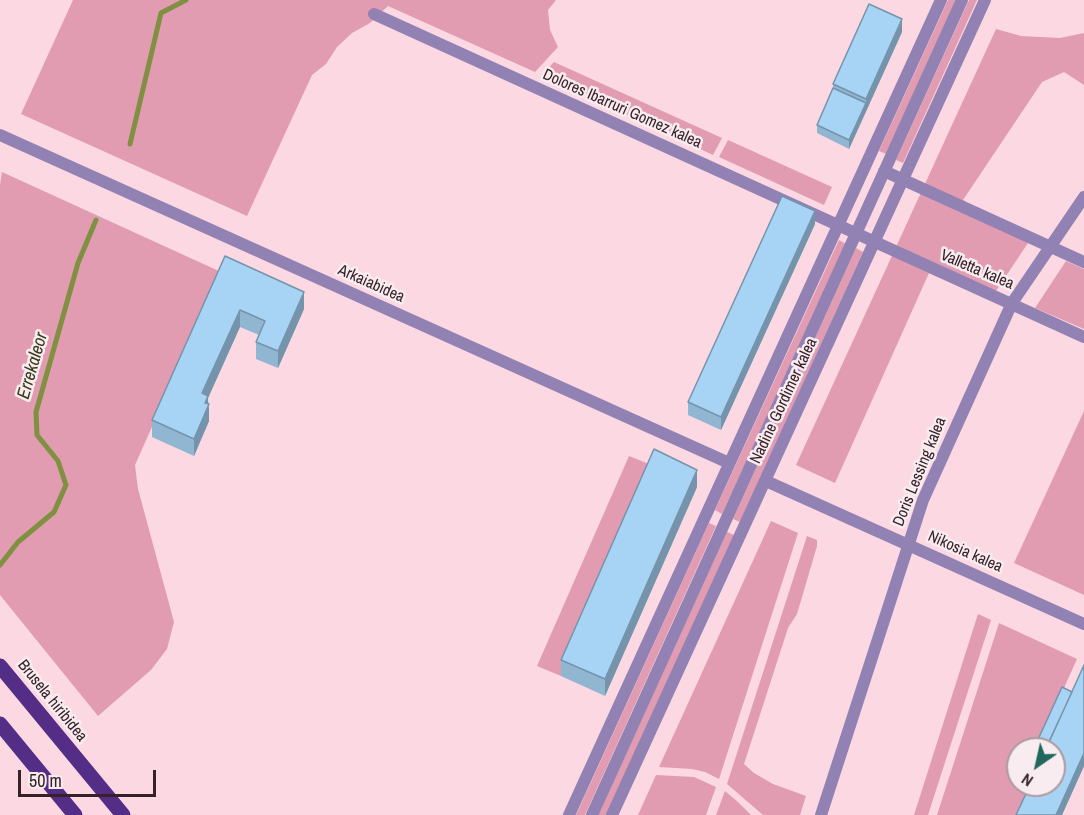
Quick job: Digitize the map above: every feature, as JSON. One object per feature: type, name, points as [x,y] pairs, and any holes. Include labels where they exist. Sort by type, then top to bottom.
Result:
[{"type":"main road","name":"Brusela hiribidea","points":[[0,666],[123,815]]},
{"type":"main road","points":[[0,724],[75,815]]},
{"type":"street","name":"Nadine Gordimer kalea","points":[[569,815],[941,0]]},
{"type":"street","name":"Nadine Gordimer kalea","points":[[592,815],[962,0]]},
{"type":"street","name":"Nadine Gordimer kalea","points":[[612,815],[985,0]]},
{"type":"street","name":"Dolores Ibarruri Gomez kalea","points":[[374,14],[856,234]]},
{"type":"street","name":"Arkaiabidea","points":[[0,135],[729,462]]},
{"type":"street","points":[[884,171],[1084,262]]},
{"type":"street","name":"Doris Lessing kalea","points":[[821,815],[923,500],[1012,303],[1084,197]]},
{"type":"street","name":"Valletta kalea","points":[[856,234],[1084,337]]},
{"type":"street","name":"Nikosia kalea","points":[[766,481],[1084,624]]},
{"type":"shaded area","points":[[73,0],[556,0],[548,10],[550,30],[558,47],[535,72],[388,6],[370,23],[352,33],[337,47],[326,64],[312,75],[247,216],[21,114]]},
{"type":"shaded area","points":[[948,0],[956,0],[886,154],[879,151]]},
{"type":"shaded area","points":[[969,0],[977,0],[903,163],[896,160]]},
{"type":"shaded area","points":[[996,29],[1021,36],[1060,38],[1084,33],[1084,85],[1064,72],[1042,82],[963,200],[1028,243],[990,300],[929,273],[835,483],[796,465]]},
{"type":"shaded area","points":[[554,62],[722,138],[713,155],[542,75]]},
{"type":"shaded area","points":[[728,140],[832,187],[824,205],[719,157]]},
{"type":"shaded area","points":[[2,172],[221,272],[135,465],[138,489],[174,622],[167,649],[151,670],[98,716],[0,595],[0,185]]},
{"type":"shaded area","points":[[839,240],[846,244],[722,514],[715,510]]},
{"type":"shaded area","points":[[856,248],[863,252],[740,522],[733,519]]},
{"type":"shaded area","points":[[1066,261],[1084,269],[1084,329],[1035,308]]},
{"type":"shaded area","points":[[1084,411],[1084,595],[1014,563]]},
{"type":"shaded area","points":[[629,456],[654,466],[561,676],[537,666]]},
{"type":"shaded area","points":[[771,521],[798,533],[719,779],[692,769],[659,767]]},
{"type":"shaded area","points":[[709,523],[716,526],[585,815],[576,815]]},
{"type":"shaded area","points":[[727,532],[734,535],[607,815],[598,815]]},
{"type":"shaded area","points":[[807,536],[817,540],[817,546],[797,614],[788,628],[744,764],[773,784],[806,796],[800,815],[763,815],[727,784]]},
{"type":"shaded area","points":[[978,614],[991,620],[928,815],[914,815]]},
{"type":"shaded area","points":[[999,623],[1077,659],[1042,737],[1006,737],[1006,797],[1030,797],[1022,815],[937,815]]},
{"type":"shaded area","points":[[656,775],[694,777],[716,787],[706,815],[638,815]]},
{"type":"shaded area","points":[[725,791],[738,802],[751,815],[716,815]]},
{"type":"building","points":[[869,4],[902,19],[866,99],[833,84]]},
{"type":"building","points":[[833,88],[866,103],[849,140],[817,125]]},
{"type":"building","points":[[782,196],[815,211],[721,417],[688,402]]},
{"type":"building","points":[[225,256],[304,292],[278,351],[256,342],[265,321],[240,310],[202,393],[208,396],[205,403],[209,404],[194,439],[152,420]]},
{"type":"building","points":[[654,449],[697,470],[605,679],[561,660]]},
{"type":"building","points":[[1084,665],[1084,753],[1066,793],[1066,737],[1051,737]]},
{"type":"building","points":[[1062,687],[1072,692],[1051,737],[1039,737]]},
{"type":"building","points":[[1024,797],[1064,797],[1056,815],[1016,815]]},
{"type":"waterway","name":"Errekaleor","points":[[130,144],[161,13],[186,0]]},
{"type":"waterway","name":"Errekaleor","points":[[0,565],[18,542],[54,512],[66,485],[58,461],[37,435],[36,412],[78,263],[96,220]]}]
